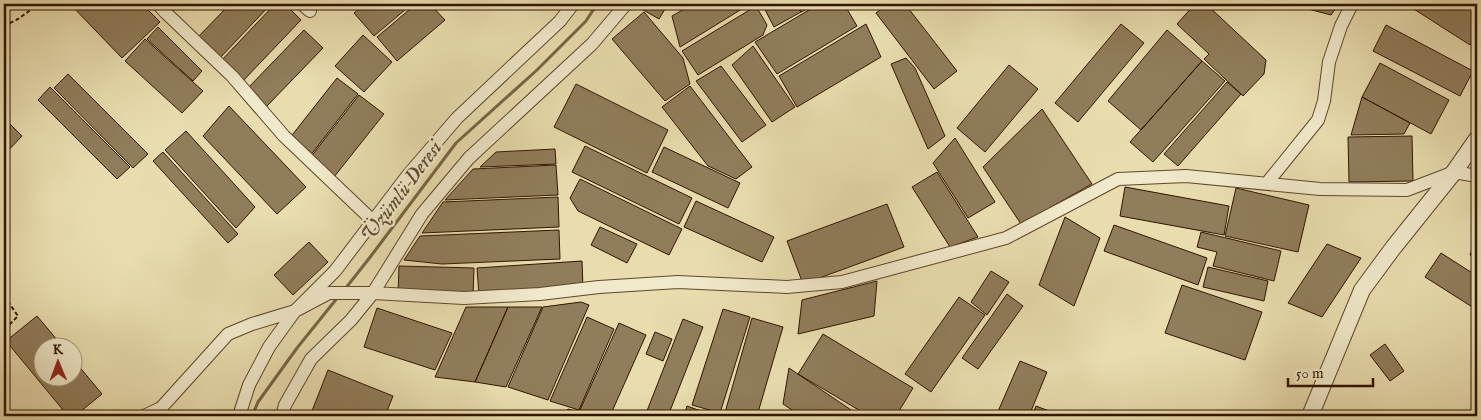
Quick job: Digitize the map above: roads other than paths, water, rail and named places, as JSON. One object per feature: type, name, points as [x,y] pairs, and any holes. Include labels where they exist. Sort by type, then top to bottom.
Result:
[{"type":"street","points":[[158,4],[232,76],[284,136],[373,221]]},
{"type":"street","points":[[239,416],[249,385],[269,347],[295,312],[335,271],[408,174],[457,118],[560,21],[573,4]]},
{"type":"street","points":[[282,416],[286,405],[312,359],[351,320],[373,293],[422,214],[469,158],[592,44],[626,4]]},
{"type":"street","points":[[1267,183],[1318,120],[1324,101],[1329,62],[1341,26],[1352,4]]},
{"type":"street","points":[[1310,416],[1362,290],[1454,172],[1477,139]]},
{"type":"street","points":[[144,416],[161,408],[228,334],[252,324],[295,312],[329,293],[373,293],[464,298],[540,294],[599,287],[678,282],[787,287],[842,282],[1006,238],[1118,179],[1186,176],[1320,189],[1407,190],[1454,172],[1477,176]]},
{"type":"waterway","name":"Üzümlü Deresi","points":[[345,289],[456,143],[537,70],[586,21],[597,4]]},
{"type":"waterway","name":"Üzümlü Deresi","points":[[252,416],[258,402],[297,348],[338,297]]}]
